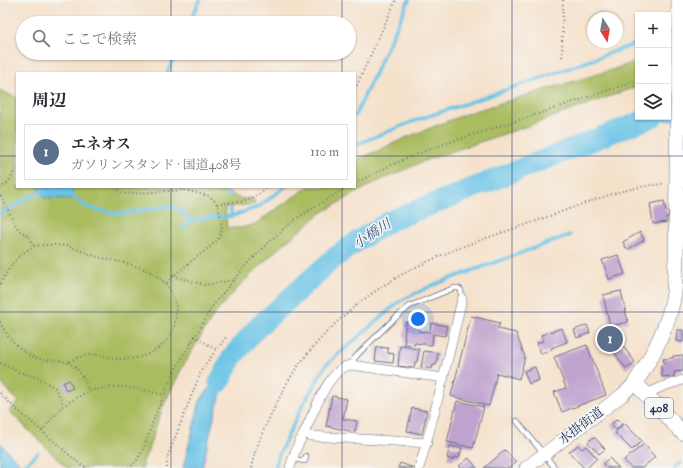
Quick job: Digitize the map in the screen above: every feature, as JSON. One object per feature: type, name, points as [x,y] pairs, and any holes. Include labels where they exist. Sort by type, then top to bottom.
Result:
[{"type":"highway","name":"408","points":[[679,0],[676,64],[677,183],[680,259],[674,293],[665,326],[653,354],[635,383],[683,433]]},
{"type":"main road","name":"水掛街道","points":[[526,468],[622,395],[635,383]]},
{"type":"street","points":[[420,468],[444,378],[462,299]]},
{"type":"street","points":[[292,464],[297,447],[316,405],[328,384],[335,375],[346,366],[444,378]]},
{"type":"street","points":[[646,394],[683,380]]},
{"type":"street","points":[[304,434],[311,436],[427,443]]},
{"type":"lane","points":[[351,366],[359,353],[394,319],[410,306],[454,288],[461,290],[462,299]]},
{"type":"lane","points":[[517,421],[555,468]]},
{"type":"lane","points":[[292,464],[305,461],[306,456]]},
{"type":"path","points":[[356,87],[396,0]]},
{"type":"path","points":[[562,57],[563,0]]},
{"type":"path","points":[[356,183],[398,162],[435,147],[544,112],[635,80]]},
{"type":"path","points":[[0,188],[5,186],[10,181],[16,168]]},
{"type":"path","points":[[251,468],[253,458],[265,426],[295,370],[317,342],[342,317],[370,294],[403,273],[432,259],[466,246],[619,192],[646,186],[677,183]]},
{"type":"path","points":[[116,188],[123,194],[185,190],[209,196],[216,202],[222,226],[221,233],[217,241],[173,276],[166,284]]},
{"type":"path","points":[[217,204],[246,201],[254,198],[269,188]]},
{"type":"path","points":[[128,468],[131,467],[142,452],[157,411],[175,370],[214,304],[245,267],[268,243],[294,220],[346,188]]},
{"type":"path","points":[[1,197],[15,224],[20,231],[30,237],[33,246]]},
{"type":"path","points":[[0,284],[16,259],[21,254],[33,246],[54,245],[70,247],[103,259],[142,268],[154,273],[166,284],[173,296],[176,313],[174,329],[170,337],[158,349],[148,355],[124,360],[89,354],[68,362]]},
{"type":"path","points":[[173,276],[205,285],[234,280]]},
{"type":"path","points":[[0,322],[9,336],[23,351],[39,359],[68,362],[74,366],[80,373],[88,391]]},
{"type":"path","points":[[194,336],[217,350]]},
{"type":"path","points":[[167,468],[167,458],[202,369],[227,336]]},
{"type":"path","points":[[0,364],[39,378],[55,388],[64,406]]},
{"type":"path","points":[[42,430],[61,407],[88,391],[112,387],[125,387],[164,395]]},
{"type":"path","points":[[0,393],[81,465],[87,468]]},
{"type":"green space","points":[[635,62],[635,87],[525,127],[429,159],[372,184],[321,213],[280,247],[242,283],[214,315],[185,362],[163,406],[143,462],[143,468],[67,468],[9,411],[19,402],[0,382],[0,90],[16,98],[16,188],[217,188],[242,199],[253,198],[255,204],[225,207],[227,228],[242,228],[255,224],[307,188],[356,188],[356,161],[405,138],[471,112]]},
{"type":"water","points":[[39,188],[74,188],[70,199],[45,198]]},
{"type":"water","points":[[232,357],[215,413],[202,468],[183,468],[200,401]]},
{"type":"water","points":[[0,443],[24,468],[0,468]]},
{"type":"building","points":[[664,201],[669,217],[666,217],[667,222],[653,224],[650,204]]},
{"type":"building","points":[[640,232],[644,240],[627,250],[623,242]]},
{"type":"building","points":[[618,255],[625,274],[609,279],[602,260]]},
{"type":"building","points":[[621,291],[628,322],[610,326],[603,295]]},
{"type":"building","points":[[471,316],[500,323],[498,329],[516,333],[525,357],[519,379],[497,373],[489,406],[451,396]]},
{"type":"building","points":[[406,322],[419,324],[418,331],[430,332],[431,323],[447,326],[445,336],[433,334],[432,345],[415,343],[414,345],[404,344]]},
{"type":"building","points":[[587,325],[590,333],[577,338],[574,330]]},
{"type":"building","points":[[562,328],[567,342],[551,348],[552,350],[541,354],[537,343],[543,341],[541,335]]},
{"type":"building","points":[[613,330],[618,344],[620,346],[622,345],[635,362],[626,369],[614,352],[611,350],[605,351],[599,333]]},
{"type":"building","points":[[677,330],[683,330],[683,342],[676,341]]},
{"type":"building","points":[[587,345],[606,395],[562,412],[554,392],[566,388],[554,357]]},
{"type":"building","points":[[400,346],[419,349],[417,362],[415,362],[414,368],[398,366]]},
{"type":"building","points":[[377,347],[388,348],[388,353],[394,354],[393,363],[375,361]]},
{"type":"building","points":[[424,351],[438,353],[436,365],[433,365],[432,369],[421,367]]},
{"type":"building","points":[[683,355],[683,371],[674,372],[675,376],[662,377],[661,365],[664,364],[663,359]]},
{"type":"building","points":[[535,367],[539,380],[529,384],[524,371]]},
{"type":"building","points":[[69,380],[73,388],[66,391],[63,383]]},
{"type":"building","points":[[332,396],[347,399],[343,419],[357,421],[355,432],[326,426]]},
{"type":"building","points":[[457,401],[484,407],[473,448],[447,442]]},
{"type":"building","points":[[412,408],[427,411],[422,434],[407,431]]},
{"type":"building","points":[[617,419],[622,424],[616,430],[611,425]]},
{"type":"building","points":[[624,423],[642,441],[632,450],[615,433]]},
{"type":"building","points":[[594,437],[605,449],[599,454],[588,442]]},
{"type":"building","points":[[644,444],[655,457],[642,468],[631,468],[624,460]]},
{"type":"building","points":[[578,445],[582,449],[586,446],[597,458],[587,468],[584,468],[569,452]]},
{"type":"building","points":[[450,446],[462,448],[459,458],[454,457],[453,460],[447,458]]},
{"type":"building","points":[[505,450],[516,462],[509,468],[484,468]]},
{"type":"building","points":[[469,458],[477,468],[461,468],[459,466]]},
{"type":"building","points":[[609,458],[619,468],[607,468],[603,464]]},
{"type":"building","points":[[400,463],[414,468],[398,468]]},
{"type":"waterway","points":[[192,16],[200,0]]},
{"type":"waterway","points":[[356,114],[409,0]]},
{"type":"waterway","points":[[356,145],[414,121],[635,44]]},
{"type":"waterway","points":[[167,72],[173,60]]},
{"type":"waterway","name":"小橋川","points":[[671,110],[683,106]]},
{"type":"waterway","name":"小橋川","points":[[219,383],[232,357],[258,327],[334,258],[359,240],[390,221],[645,120]]},
{"type":"waterway","points":[[217,188],[227,192],[228,197]]},
{"type":"waterway","points":[[183,229],[190,221],[232,216],[258,207],[284,188]]},
{"type":"waterway","points":[[0,214],[29,197],[45,191]]},
{"type":"waterway","points":[[67,193],[84,205],[94,209],[119,214],[168,206],[173,207],[181,211],[190,221]]},
{"type":"waterway","points":[[230,209],[232,216]]},
{"type":"waterway","points":[[275,468],[279,454],[301,408],[326,365],[400,301],[433,285],[570,235]]},
{"type":"waterway","points":[[21,468],[38,453]]},
{"type":"waterway","points":[[674,468],[681,462]]},
{"type":"place","name":"エネオス","points":[[610,339]]}]
